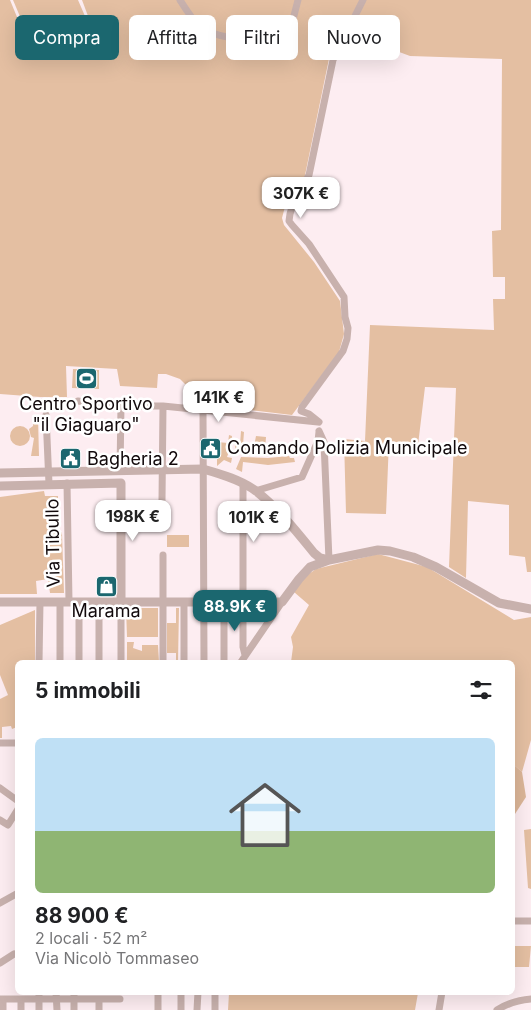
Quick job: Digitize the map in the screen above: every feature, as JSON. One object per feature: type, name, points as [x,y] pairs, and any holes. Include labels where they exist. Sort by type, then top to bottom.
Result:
[{"type":"street","points":[[180,0],[193,19],[207,30],[221,36],[288,39],[298,0]]},
{"type":"street","points":[[255,491],[302,477],[318,441],[319,430],[318,422],[301,411],[302,407],[346,346],[348,334],[344,311],[345,300],[323,264],[292,225],[289,218],[294,200],[309,174],[333,60],[364,0]]},
{"type":"street","points":[[78,401],[111,406],[163,406],[318,422]]},
{"type":"street","points":[[121,405],[121,660]]},
{"type":"street","points":[[162,500],[163,406]]},
{"type":"street","points":[[203,411],[204,660]]},
{"type":"street","points":[[46,415],[49,484]]},
{"type":"street","points":[[319,430],[324,442],[329,560]]},
{"type":"street","points":[[0,473],[203,469],[225,475],[255,491],[272,506],[314,553],[320,558],[329,560]]},
{"type":"street","points":[[105,483],[122,471]]},
{"type":"street","name":"Via Tibullo","points":[[60,660],[64,602],[67,483]]},
{"type":"street","points":[[0,486],[121,483]]},
{"type":"street","points":[[243,484],[243,660]]},
{"type":"street","points":[[310,567],[329,560],[370,552],[390,551],[413,557],[436,567],[499,603],[531,610]]},
{"type":"street","points":[[243,660],[282,602],[314,561],[314,553]]},
{"type":"street","points":[[163,555],[163,660]]},
{"type":"street","points":[[0,602],[282,602]]},
{"type":"street","points":[[39,660],[40,602]]},
{"type":"street","points":[[79,602],[79,660]]},
{"type":"street","points":[[99,602],[99,660]]},
{"type":"street","points":[[184,602],[184,660]]},
{"type":"street","points":[[224,602],[224,660]]},
{"type":"street","points":[[0,743],[15,743]]},
{"type":"street","points":[[0,788],[15,799]]},
{"type":"street","points":[[0,820],[8,825],[15,814]]},
{"type":"street","points":[[0,908],[0,902],[15,894]]},
{"type":"street","points":[[515,921],[531,921]]},
{"type":"street","points":[[0,962],[14,954]]},
{"type":"street","points":[[158,995],[158,1010]]},
{"type":"street","points":[[181,995],[181,1010]]},
{"type":"street","points":[[198,995],[198,1010]]},
{"type":"street","points":[[215,995],[215,1010]]},
{"type":"street","points":[[439,1010],[442,995]]},
{"type":"street","points":[[39,996],[39,1010]]},
{"type":"street","points":[[56,996],[57,1010]]},
{"type":"street","points":[[74,996],[74,1010]]},
{"type":"street","points":[[3,1010],[2,999],[22,997],[74,996],[120,999]]},
{"type":"street","points":[[21,1010],[22,997]]},
{"type":"street","points":[[99,999],[99,1010]]},
{"type":"street","points":[[498,1010],[505,1005],[531,999]]},
{"type":"shaded area","points":[[0,0],[10,0],[16,15],[15,60],[119,60],[119,15],[88,15],[82,0],[531,0],[531,572],[527,572],[525,557],[509,555],[509,505],[468,501],[466,578],[449,567],[456,388],[425,387],[418,445],[389,441],[386,514],[346,513],[344,439],[365,441],[370,325],[494,330],[493,299],[505,299],[505,277],[493,277],[492,231],[501,230],[502,59],[410,56],[400,52],[400,15],[308,15],[308,60],[329,60],[304,180],[292,180],[282,218],[284,225],[314,262],[340,301],[344,334],[339,352],[292,415],[206,405],[180,379],[166,374],[158,374],[157,388],[120,386],[117,369],[66,366],[67,397],[0,394]]},
{"type":"shaded area","points":[[13,0],[78,0],[84,15],[19,15]]},
{"type":"shaded area","name":"Centro Sportivo \"il Giaguaro\"","points":[[73,369],[99,370],[99,389],[72,388]]},
{"type":"shaded area","points":[[34,418],[38,418],[39,456],[31,456],[34,438],[31,437],[29,429],[33,426]]},
{"type":"shaded area","points":[[20,426],[27,429],[30,436],[27,443],[20,446],[13,443],[10,436],[13,429]]},
{"type":"shaded area","points":[[241,431],[244,432],[243,445],[254,446],[256,436],[266,437],[265,450],[235,452],[235,445],[240,445]]},
{"type":"shaded area","points":[[229,435],[232,436],[227,457],[232,458],[231,463],[224,460],[217,466],[217,442],[228,443]]},
{"type":"shaded area","points":[[289,456],[294,458],[295,462],[268,465],[243,462],[242,472],[236,469],[241,457],[268,458]]},
{"type":"shaded area","points":[[44,491],[45,496],[58,496],[58,529],[62,533],[64,593],[50,593],[48,579],[36,581],[37,594],[0,594],[0,497]]},
{"type":"shaded area","points":[[167,535],[189,535],[189,547],[167,547]]},
{"type":"shaded area","points":[[378,554],[427,567],[514,620],[531,617],[531,740],[522,772],[515,766],[515,660],[291,660],[293,647],[291,637],[309,605],[294,592],[306,576],[316,569]]},
{"type":"shaded area","points":[[126,608],[158,608],[158,637],[127,637]]},
{"type":"shaded area","points":[[176,608],[179,608],[178,660],[176,660],[176,653],[167,653],[167,623],[176,623]]},
{"type":"shaded area","points":[[35,610],[35,660],[15,660],[15,728],[12,729],[11,726],[2,727],[2,738],[0,738],[0,699],[8,695],[0,675],[0,625]]},
{"type":"shaded area","points":[[127,642],[134,642],[133,648],[142,651],[142,645],[158,645],[159,660],[127,660]]},
{"type":"shaded area","points":[[515,766],[522,772],[526,797],[515,814]]},
{"type":"shaded area","points":[[531,829],[531,889],[528,888],[524,830]]},
{"type":"shaded area","points":[[515,946],[531,946],[529,967],[515,967]]},
{"type":"shaded area","points":[[229,995],[418,995],[415,1010],[228,1010]]},
{"type":"place","name":"Centro Sportivo \"il Giaguaro\"","points":[[86,379]]},
{"type":"place","name":"Comando Polizia Municipale","points":[[211,448]]},
{"type":"place","name":"Bagheria 2","points":[[71,459]]},
{"type":"place","name":"Marama","points":[[106,586]]}]
